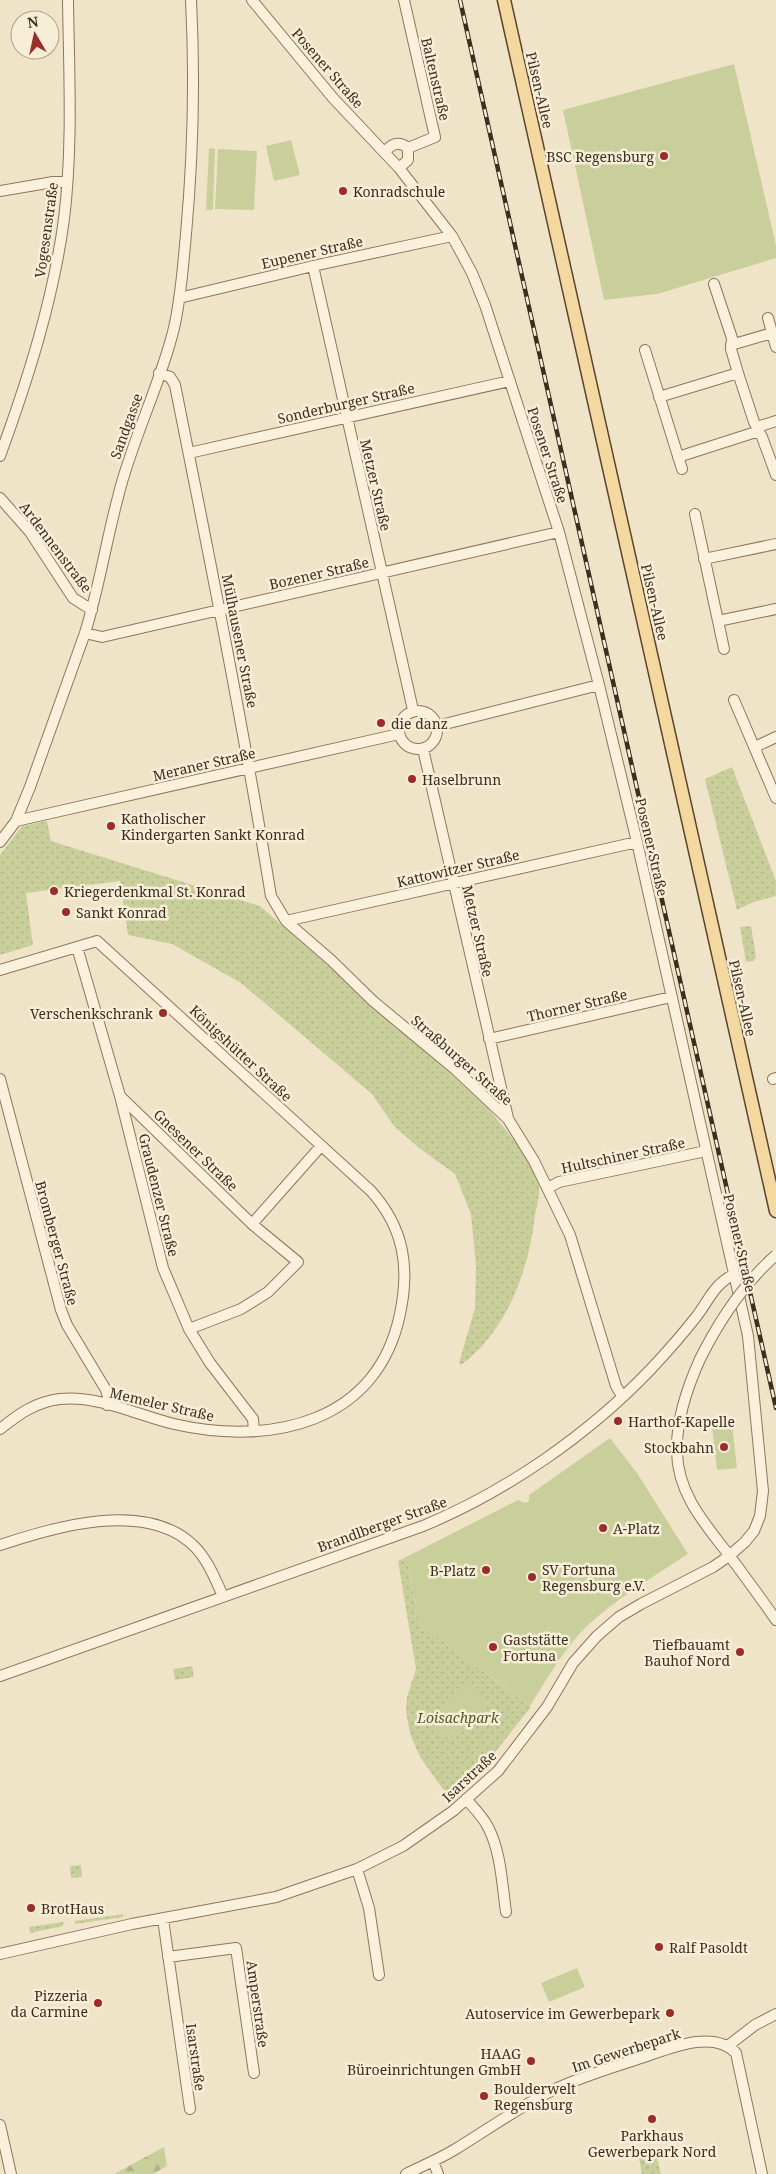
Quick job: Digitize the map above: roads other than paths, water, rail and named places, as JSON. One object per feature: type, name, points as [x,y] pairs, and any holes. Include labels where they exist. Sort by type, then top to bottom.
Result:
[{"type":"main road","name":"Pilsen-Allee","points":[[504,0],[776,1211]]},
{"type":"street","name":"Vogesenstraße","points":[[0,456],[25,385],[48,304],[60,247],[67,182],[70,97],[68,0]]},
{"type":"street","name":"Sandgasse","points":[[0,842],[16,821],[30,787],[85,633],[131,450],[173,330],[179,298],[189,205],[192,122],[191,0]]},
{"type":"street","name":"Posener Straße","points":[[252,0],[334,98],[399,168],[452,236],[472,273],[485,305],[559,532],[637,842],[733,1275],[744,1315],[751,1358],[763,1490],[762,1505],[754,1530],[729,1556]]},
{"type":"street","name":"Baltenstraße","points":[[404,0],[435,137],[408,148]]},
{"type":"street","points":[[385,152],[389,146],[396,143],[408,148],[408,160],[399,168]]},
{"type":"street","points":[[0,191],[53,182],[67,182]]},
{"type":"street","name":"Eupener Straße","points":[[179,298],[312,266],[452,236]]},
{"type":"street","name":"Metzer Straße","points":[[312,266],[414,710]]},
{"type":"street","points":[[714,284],[732,338],[731,346],[738,373],[776,475]]},
{"type":"street","points":[[768,318],[776,346]]},
{"type":"street","points":[[731,346],[772,333]]},
{"type":"street","points":[[645,350],[682,469]]},
{"type":"street","name":"Mülhausener Straße","points":[[159,373],[170,378],[175,385],[250,767],[271,896],[286,921]]},
{"type":"street","points":[[659,397],[738,373]]},
{"type":"street","name":"Sonderburger Straße","points":[[189,453],[510,381]]},
{"type":"street","points":[[678,457],[776,421]]},
{"type":"street","name":"Ardennenstraße","points":[[0,498],[30,532],[73,598],[92,610]]},
{"type":"street","points":[[695,514],[724,649]]},
{"type":"street","name":"Bozener Straße","points":[[85,633],[102,637],[559,532]]},
{"type":"street","points":[[704,559],[776,544]]},
{"type":"street","points":[[718,621],[776,609]]},
{"type":"street","points":[[437,726],[599,685]]},
{"type":"street","points":[[734,700],[776,798]]},
{"type":"street","points":[[414,710],[431,715],[437,726],[436,737],[433,742],[423,748],[410,748],[399,734],[400,722],[414,710]]},
{"type":"street","name":"Meraner Straße","points":[[16,821],[399,734]]},
{"type":"street","points":[[755,746],[776,737]]},
{"type":"street","name":"Metzer Straße","points":[[423,748],[508,1119]]},
{"type":"street","name":"Kattowitzer Straße","points":[[286,921],[637,842]]},
{"type":"street","name":"Straßburger Straße","points":[[286,921],[331,960],[373,1001],[456,1070],[508,1119],[548,1188],[570,1235],[616,1386],[622,1396]]},
{"type":"street","name":"Königshütter Straße","points":[[77,947],[97,941],[366,1186]]},
{"type":"street","points":[[0,970],[77,947]]},
{"type":"street","name":"Graudenzer Straße","points":[[77,947],[120,1096],[163,1268],[189,1329],[210,1363],[253,1419],[254,1431]]},
{"type":"street","name":"Thorner Straße","points":[[489,1039],[671,997]]},
{"type":"street","name":"Bromberger Straße","points":[[0,1079],[61,1310],[67,1325],[106,1390],[108,1397],[106,1405]]},
{"type":"street","name":"Gnesener Straße","points":[[120,1096],[252,1224],[298,1262],[268,1292],[241,1309],[189,1329]]},
{"type":"street","points":[[252,1224],[321,1146]]},
{"type":"street","name":"Hultschiner Straße","points":[[548,1188],[559,1182],[706,1151]]},
{"type":"street","name":"Memeler Straße","points":[[0,1429],[20,1413],[48,1401],[75,1399],[106,1405],[149,1418],[220,1432],[254,1431],[283,1427],[327,1413],[348,1401],[364,1388],[375,1374],[390,1345],[398,1324],[405,1284],[401,1242],[395,1225],[385,1206],[366,1186]]},
{"type":"street","points":[[776,1255],[745,1287],[725,1314],[700,1359],[685,1396],[678,1428],[678,1462],[687,1495],[696,1513],[776,1620]]},
{"type":"street","name":"Brandlberger Straße","points":[[0,1676],[423,1526],[452,1514],[514,1478],[555,1451],[596,1419],[650,1369],[696,1317],[714,1289],[725,1278],[733,1275]]},
{"type":"street","points":[[0,1545],[36,1534],[93,1522],[124,1520],[150,1523],[174,1532],[195,1547],[213,1573],[223,1596]]},
{"type":"street","name":"Isarstraße","points":[[0,1954],[276,1897],[357,1869],[409,1842],[428,1830],[498,1771],[547,1707],[573,1663],[597,1636],[619,1618],[641,1604],[713,1567],[729,1556]]},
{"type":"street","points":[[466,1799],[482,1817],[496,1847],[506,1912]]},
{"type":"street","points":[[357,1869],[369,1908],[379,1975]]},
{"type":"street","name":"Isarstraße","points":[[164,1919],[190,2110]]},
{"type":"street","name":"Amperstraße","points":[[168,1957],[236,1948],[254,2073]]},
{"type":"street","points":[[762,2174],[740,2063],[736,2053],[729,2045],[755,2025],[776,2014]]},
{"type":"street","name":"Im Gewerbepark","points":[[406,2174],[452,2152],[516,2110],[551,2091],[593,2073],[692,2042],[707,2041],[729,2045]]},
{"type":"street","points":[[0,2125],[11,2174]]},
{"type":"street","points":[[432,2161],[438,2174]]},
{"type":"railway","points":[[460,0],[776,1408]]},
{"type":"place","name":"BSC Regensburg","points":[[664,156]]},
{"type":"place","name":"Konradschule","points":[[343,191]]},
{"type":"place","name":"die danz","points":[[381,723]]},
{"type":"place","name":"Haselbrunn","points":[[412,779]]},
{"type":"place","name":"Katholischer Kindergarten Sankt Konrad","points":[[111,826]]},
{"type":"place","name":"Kriegerdenkmal St. Konrad","points":[[54,891]]},
{"type":"place","name":"Sankt Konrad","points":[[66,912]]},
{"type":"place","name":"Verschenkschrank","points":[[163,1013]]},
{"type":"place","name":"Harthof-Kapelle","points":[[618,1421]]},
{"type":"place","name":"Stockbahn","points":[[724,1447]]},
{"type":"place","name":"A-Platz","points":[[603,1528]]},
{"type":"place","name":"B-Platz","points":[[486,1570]]},
{"type":"place","name":"SV Fortuna Regensburg e.V.","points":[[532,1577]]},
{"type":"place","name":"Gaststätte Fortuna","points":[[493,1647]]},
{"type":"place","name":"Tiefbauamt Bauhof Nord","points":[[740,1652]]},
{"type":"place","name":"BrotHaus","points":[[31,1908]]},
{"type":"place","name":"Ralf Pasoldt","points":[[659,1947]]},
{"type":"place","name":"Pizzeria da Carmine","points":[[98,2003]]},
{"type":"place","name":"Autoservice im Gewerbepark","points":[[670,2013]]},
{"type":"place","name":"HAAG Büroeinrichtungen GmbH","points":[[531,2061]]},
{"type":"place","name":"Boulderwelt Regensburg","points":[[484,2096]]},
{"type":"place","name":"Parkhaus Gewerbepark Nord","points":[[652,2119]]},
{"type":"park label","name":"Loisachpark","points":[[458,1717]]}]
